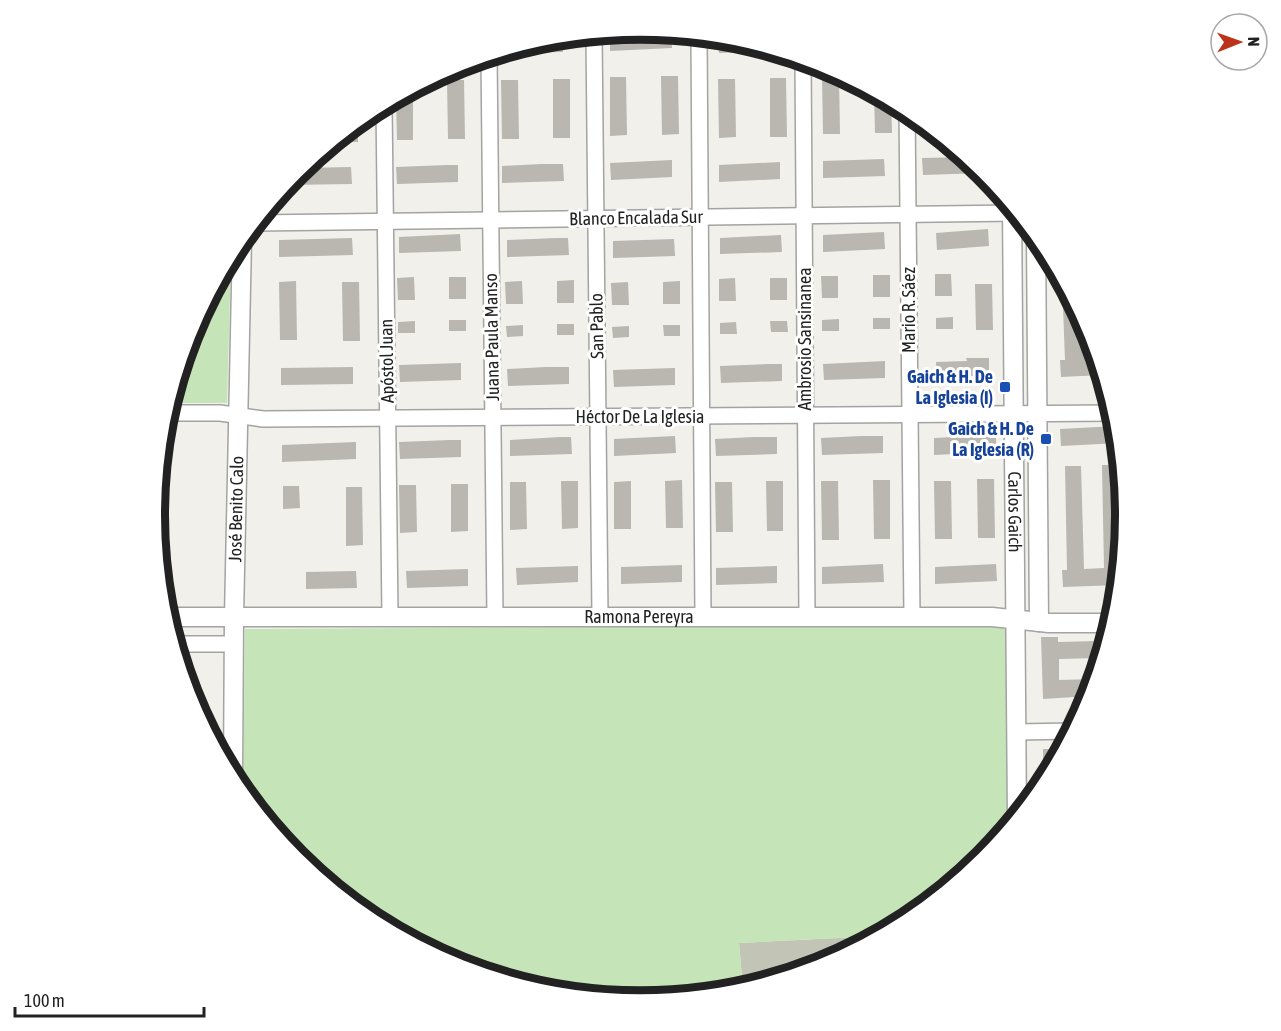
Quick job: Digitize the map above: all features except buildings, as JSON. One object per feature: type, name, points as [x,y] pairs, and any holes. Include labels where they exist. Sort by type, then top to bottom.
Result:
[{"type":"street","name":"San Pablo","points":[[594,43],[600,617]]},
{"type":"street","points":[[699,45],[703,617]]},
{"type":"street","name":"Juana Paula Manso","points":[[489,66],[495,617]]},
{"type":"street","name":"Ambrosio Sansinanea","points":[[803,70],[807,617]]},
{"type":"street","name":"Apóstol Juan","points":[[384,116],[390,617]]},
{"type":"street","name":"Mario R. Sáez","points":[[907,123],[912,617]]},
{"type":"street","name":"Blanco Encalada Sur","points":[[267,223],[1005,211]]},
{"type":"street","name":"Carlos Gaich","points":[[1014,222],[1017,805]]},
{"type":"street","name":"Carlos Gaich","points":[[1036,254],[1039,622]]},
{"type":"street","name":"José Benito Calo","points":[[233,759],[242,259]]},
{"type":"street","name":"Héctor De La Iglesia","points":[[177,413],[220,412],[263,419],[1104,413]]},
{"type":"street","name":"Ramona Pereyra","points":[[177,617],[912,617],[1103,623]]},
{"type":"street","points":[[184,644],[234,644]]},
{"type":"street","points":[[1017,732],[1064,731]]},
{"type":"shaded area","points":[[860,937],[793,965],[742,979],[739,943]]},
{"type":"green space","points":[[230,276],[227,403],[180,403],[202,334],[214,305]]},
{"type":"green space","points":[[1007,625],[1009,815],[954,873],[904,910],[860,937],[739,943],[742,979],[702,986],[640,990],[579,986],[518,974],[430,942],[377,910],[327,873],[283,829],[264,805],[243,775],[245,629]]},
{"type":"place","name":"Gaich & H. De La Iglesia (I)","points":[[1005,387]]},
{"type":"place","name":"Gaich & H. De La Iglesia (R)","points":[[1046,439]]}]
